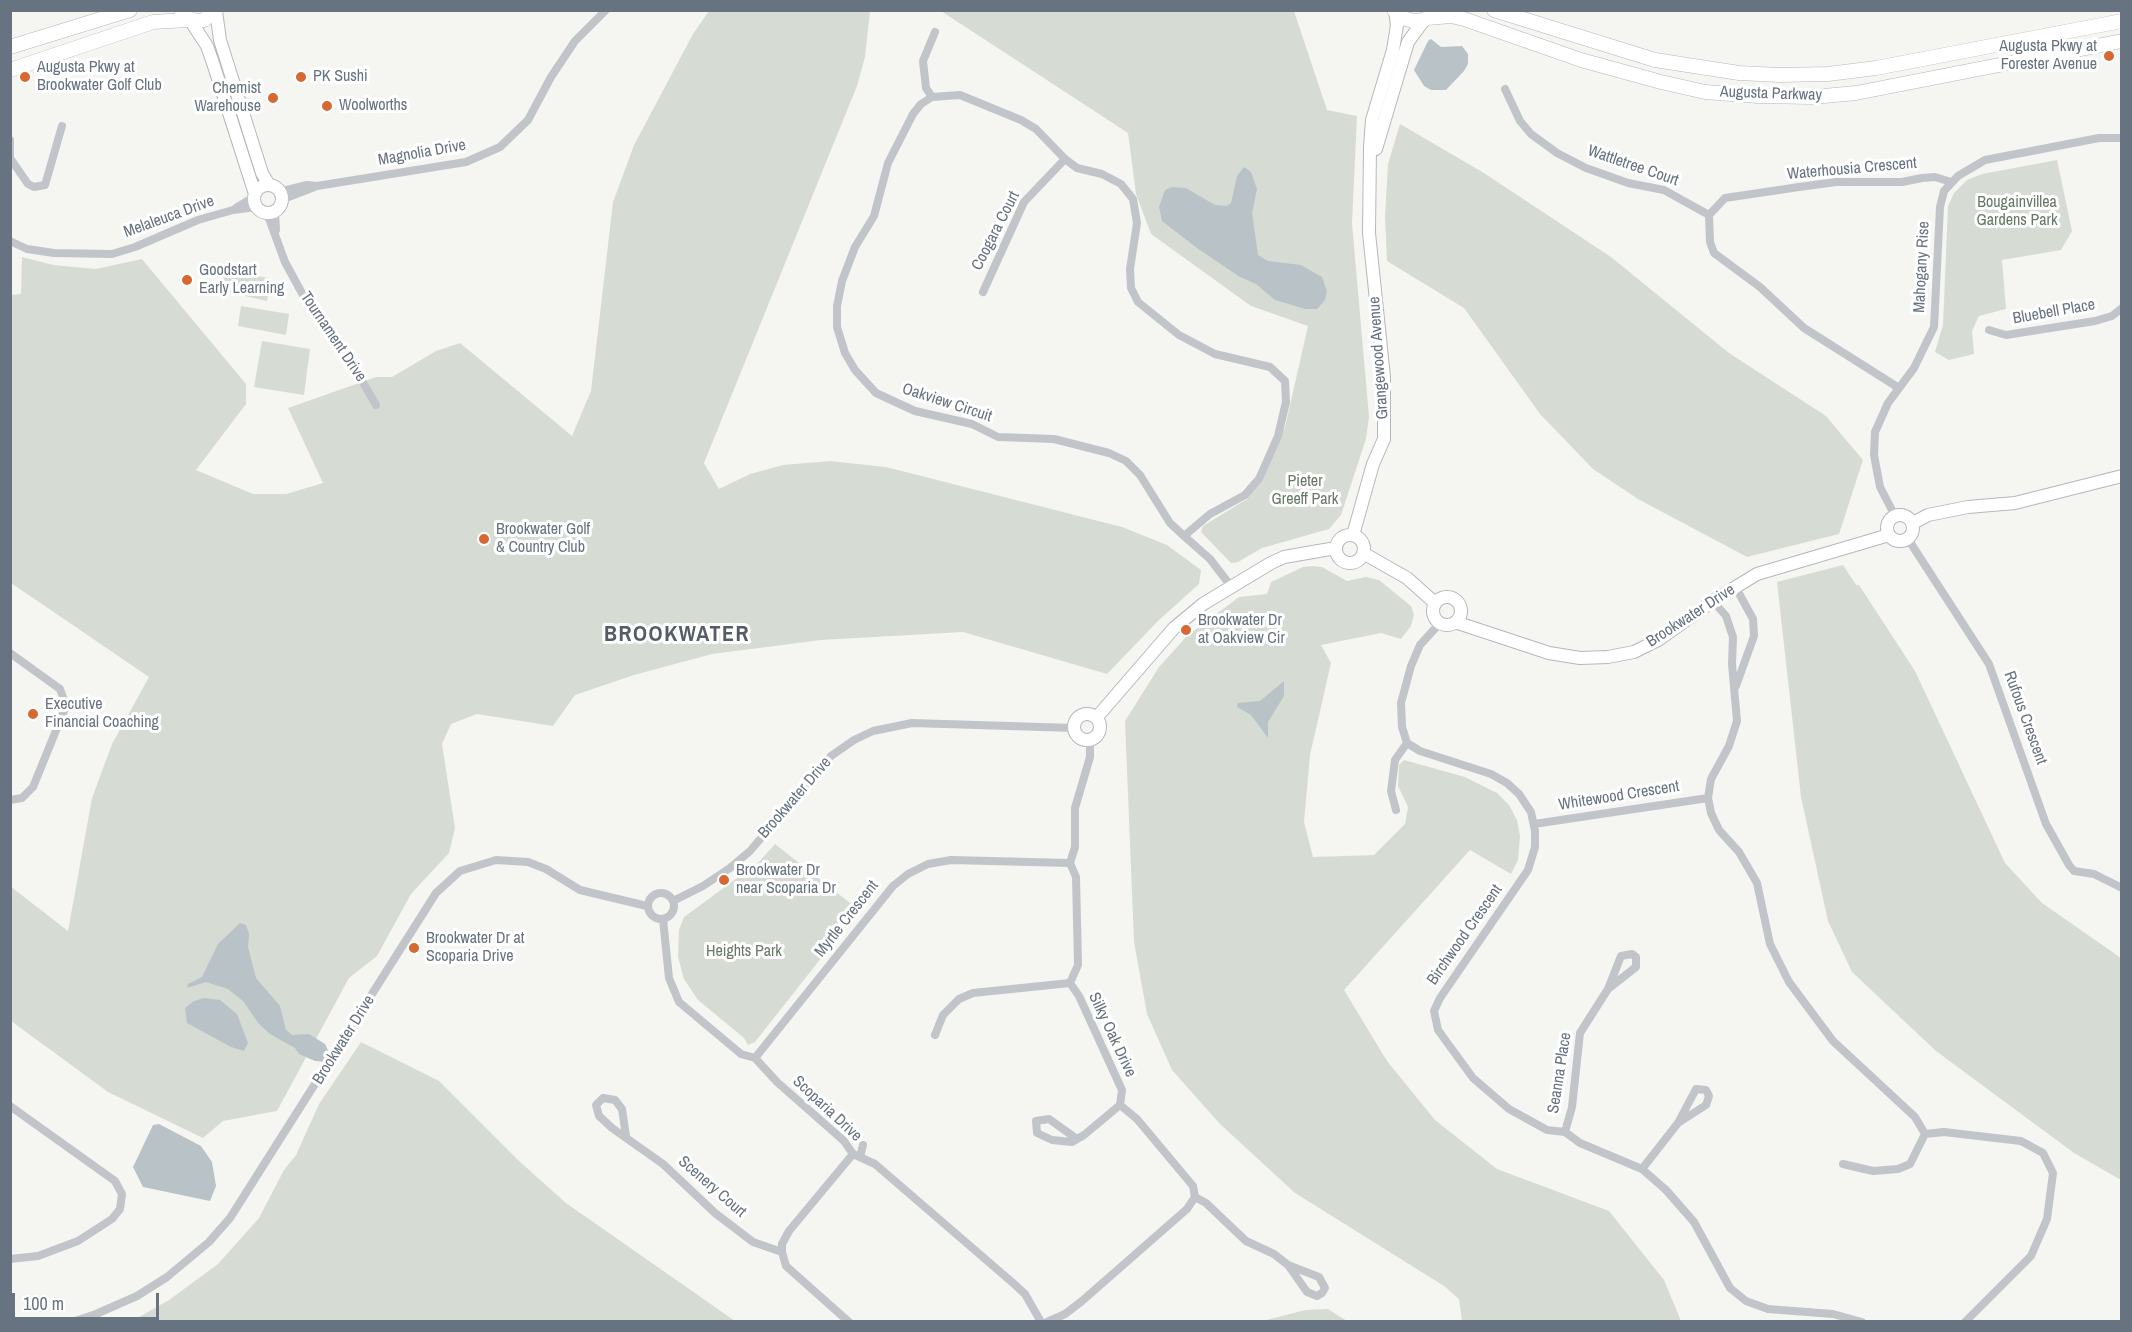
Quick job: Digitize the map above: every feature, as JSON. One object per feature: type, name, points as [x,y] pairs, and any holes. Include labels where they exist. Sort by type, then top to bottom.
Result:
[{"type":"main road","points":[[10,47],[130,10]]},
{"type":"main road","points":[[175,10],[188,20]]},
{"type":"main road","name":"Augusta Parkway","points":[[1494,10],[1656,60],[1729,72],[1779,75],[1876,68],[2121,21]]},
{"type":"main road","points":[[10,70],[153,22],[204,20],[216,11]]},
{"type":"main road","name":"Augusta Parkway","points":[[1394,11],[1408,20],[1429,16],[1451,16],[1464,19],[1581,60],[1661,82],[1705,92],[1758,96],[1813,97],[1856,93],[2121,41]]},
{"type":"street","name":"Magnolia Drive","points":[[267,200],[307,185],[317,186],[466,162],[500,147],[528,120],[551,77],[575,41],[606,10]]},
{"type":"street","name":"Tournament Drive","points":[[216,11],[220,40],[262,173],[267,200],[285,262],[310,308],[350,360],[376,405]]},
{"type":"street","name":"Grangewood Avenue","points":[[1353,535],[1373,464],[1384,439],[1386,411],[1369,233],[1372,120],[1393,50],[1397,25],[1394,11]]},
{"type":"street","name":"Grangewood Avenue","points":[[1371,176],[1383,121],[1408,42],[1429,16]]},
{"type":"street","name":"Tournament Drive","points":[[188,20],[207,46],[267,200]]},
{"type":"street","points":[[935,32],[923,61],[926,88],[932,97],[960,95],[1021,120],[1049,140],[1065,159],[1077,168],[1102,174],[1121,184],[1133,199],[1137,223],[1130,269],[1131,288],[1138,302],[1179,335],[1215,354],[1270,367],[1285,381],[1286,402],[1278,436],[1259,479],[1245,495],[1210,514],[1184,536]]},
{"type":"street","name":"Wattletree Court","points":[[1505,89],[1520,121],[1531,134],[1557,153],[1586,168],[1628,183],[1664,190],[1709,215]]},
{"type":"street","name":"Oakview Circuit","points":[[932,97],[921,104],[913,114],[888,163],[874,216],[855,247],[842,281],[837,306],[837,327],[845,352],[855,370],[876,393],[915,411],[972,424],[998,437],[1054,439],[1109,453],[1126,461],[1140,475],[1170,523],[1210,559],[1230,585]]},
{"type":"street","points":[[10,140],[13,147],[10,158],[28,184],[42,187],[49,178],[62,126]]},
{"type":"street","points":[[1951,182],[1985,160],[2099,138],[2121,138]]},
{"type":"street","name":"Coogara Court","points":[[982,292],[1024,202],[1065,159]]},
{"type":"street","name":"Waterhousia Crescent","points":[[1709,215],[1725,198],[1818,185],[1890,182],[1935,177],[1951,182]]},
{"type":"street","name":"Mahogany Rise","points":[[1895,516],[1880,487],[1874,454],[1875,432],[1888,403],[1914,368],[1934,327],[1940,207],[1944,191],[1951,182]]},
{"type":"street","name":"Melaleuca Drive","points":[[10,242],[27,249],[54,253],[112,254],[135,247],[198,220],[267,200]]},
{"type":"street","points":[[1709,215],[1710,242],[1714,253],[1760,287],[1804,328],[1899,388]]},
{"type":"street","name":"Bluebell Place","points":[[1989,330],[2006,335],[2095,321],[2112,316],[2121,308]]},
{"type":"street","points":[[1913,523],[1929,515],[1968,507],[2015,503],[2121,476]]},
{"type":"street","points":[[1895,516],[1907,516],[1913,523],[1913,532],[1908,539],[1896,540],[1889,535],[1887,526],[1895,516]]},
{"type":"street","points":[[1353,535],[1361,540],[1363,553],[1357,561],[1348,563],[1340,559],[1336,548],[1341,538],[1353,535]]},
{"type":"street","name":"Brookwater Drive","points":[[1455,622],[1549,653],[1580,658],[1608,657],[1634,652],[1658,640],[1735,586],[1778,566],[1855,547],[1889,535]]},
{"type":"street","name":"Rufous Crescent","points":[[1908,539],[1989,664],[2046,824],[2069,865],[2074,871],[2094,874],[2121,886]]},
{"type":"street","points":[[1097,717],[1174,628],[1230,585],[1284,557],[1336,548]]},
{"type":"street","points":[[1363,553],[1407,578],[1435,603]]},
{"type":"street","points":[[1734,692],[1754,636],[1753,619],[1735,586]]},
{"type":"street","points":[[1445,597],[1456,601],[1460,614],[1455,622],[1440,623],[1434,616],[1435,603],[1445,597]]},
{"type":"street","points":[[1713,600],[1731,626],[1737,721],[1734,732],[1710,779],[1708,798],[1711,813],[1719,830],[1739,852],[1757,883],[1770,944],[1789,982],[1833,1041],[1915,1117],[1925,1134]]},
{"type":"street","points":[[1396,810],[1391,791],[1395,760],[1407,743],[1402,727],[1401,703],[1411,666],[1420,645],[1440,623]]},
{"type":"street","points":[[10,653],[60,689],[66,706],[33,787],[22,798],[10,800]]},
{"type":"street","points":[[1089,713],[1097,717],[1101,724],[1100,732],[1090,740],[1078,737],[1074,728],[1075,721],[1081,715],[1089,713]]},
{"type":"street","name":"Brookwater Drive","points":[[647,906],[650,898],[656,893],[664,893],[673,901],[703,886],[730,868],[750,851],[819,768],[854,740],[873,731],[912,723],[1074,728]]},
{"type":"street","name":"Silky Oak Drive","points":[[1090,740],[1090,757],[1075,808],[1075,847],[1071,863],[1076,877],[1078,965],[1070,982],[1079,996],[1122,1090],[1120,1105]]},
{"type":"street","name":"Birchwood Crescent","points":[[1407,743],[1420,752],[1491,774],[1507,783],[1519,794],[1531,812],[1534,824],[1535,847],[1528,870],[1440,998],[1434,1011],[1435,1020],[1448,1044],[1473,1078],[1509,1109],[1547,1130],[1565,1132],[1580,1143],[1642,1169],[1666,1190],[1694,1222],[1730,1288],[1746,1301],[1768,1310],[1833,1314],[1862,1322]]},
{"type":"street","name":"Whitewood Crescent","points":[[1534,824],[1708,798]]},
{"type":"street","name":"Brookwater Drive","points":[[72,1322],[137,1296],[167,1277],[209,1242],[242,1203],[436,893],[460,871],[496,860],[528,862],[546,869],[580,890],[647,906],[653,917],[663,919]]},
{"type":"street","name":"Myrtle Crescent","points":[[755,1058],[893,886],[908,874],[928,864],[951,860],[1071,863]]},
{"type":"street","points":[[663,919],[672,913],[673,901]]},
{"type":"street","name":"Scoparia Drive","points":[[663,919],[669,978],[680,1002],[741,1054],[755,1058],[777,1082],[844,1141],[856,1156],[875,1164],[1013,1283],[1025,1294],[1041,1322]]},
{"type":"street","points":[[935,1035],[943,1015],[959,999],[973,993],[1070,982]]},
{"type":"street","name":"Seanna Place","points":[[1565,1132],[1572,1107],[1580,1033],[1608,989]]},
{"type":"street","name":"Scenery Court","points":[[626,1137],[622,1109],[615,1100],[603,1098],[596,1105],[599,1116],[626,1137],[663,1164],[715,1213],[753,1242],[782,1252]]},
{"type":"street","points":[[1047,1322],[1065,1314],[1082,1301],[1187,1209],[1195,1197],[1193,1186],[1137,1119],[1120,1105],[1077,1139]]},
{"type":"street","points":[[10,1106],[115,1181],[122,1194],[120,1209],[112,1219],[78,1241],[38,1256],[10,1259]]},
{"type":"street","points":[[1642,1169],[1678,1123]]},
{"type":"street","points":[[1925,1134],[1944,1132],[2021,1142],[2043,1153],[2053,1173],[2047,1219],[2031,1256],[1965,1322]]},
{"type":"street","points":[[1843,1164],[1873,1171],[1898,1169],[1910,1164],[1925,1134]]},
{"type":"street","points":[[849,1322],[786,1266],[782,1244],[789,1232],[864,1144]]},
{"type":"street","points":[[1195,1197],[1212,1209],[1246,1241],[1274,1254],[1288,1264]]},
{"type":"green space","name":"Brookwater Golf & Country Club","points":[[709,11],[870,11],[865,57],[857,86],[704,463],[719,489],[750,474],[783,465],[830,461],[886,467],[1122,527],[1167,545],[1201,570],[1199,584],[1159,620],[1107,674],[963,632],[821,640],[712,654],[634,675],[575,695],[553,726],[477,714],[451,724],[442,744],[455,828],[449,853],[411,894],[377,956],[349,978],[277,1111],[223,1121],[203,1138],[108,1092],[11,1021],[10,886],[68,931],[92,798],[112,744],[149,677],[11,583],[10,295],[21,294],[22,257],[53,265],[96,269],[142,259],[246,384],[246,404],[196,470],[253,494],[286,494],[323,483],[288,408],[376,377],[392,377],[436,351],[460,343],[572,436],[591,391],[613,202],[634,145],[693,34]]},
{"type":"green space","name":"Pieter Greeff Park","points":[[941,11],[1294,11],[1327,110],[1357,116],[1352,223],[1369,417],[1366,439],[1341,515],[1329,529],[1262,548],[1238,562],[1231,563],[1201,532],[1203,526],[1247,499],[1262,482],[1285,427],[1308,326],[1251,306],[1151,234],[1136,194],[1128,133]]},
{"type":"green space","points":[[1400,124],[1484,173],[1611,257],[1729,353],[1826,416],[1863,460],[1839,534],[1747,557],[1638,499],[1593,469],[1540,414],[1464,308],[1387,261],[1385,217],[1388,164]]},
{"type":"green space","name":"Bougainvillea Gardens Park","points":[[2057,160],[2072,231],[2061,250],[2002,260],[2006,309],[1979,316],[1972,331],[1974,354],[1949,360],[1935,352],[1943,325],[1948,206],[1954,193],[1967,180],[1982,174]]},
{"type":"green space","points":[[221,271],[270,278],[267,301],[218,290]]},
{"type":"green space","points":[[241,306],[289,314],[286,335],[238,326]]},
{"type":"green space","points":[[262,341],[310,349],[304,395],[254,387]]},
{"type":"green space","points":[[1843,565],[1856,585],[1859,585],[1915,671],[2005,863],[2042,903],[2121,958],[2121,1180],[2074,1153],[1936,1051],[1852,972],[1828,921],[1801,797],[1777,582]]},
{"type":"green space","points":[[1303,567],[1322,567],[1347,581],[1366,577],[1379,580],[1411,606],[1414,615],[1411,626],[1401,639],[1381,633],[1321,645],[1331,663],[1310,755],[1304,822],[1313,857],[1374,855],[1405,824],[1408,807],[1398,786],[1399,765],[1404,760],[1465,777],[1497,793],[1509,805],[1517,820],[1520,836],[1518,860],[1511,874],[1470,850],[1344,990],[1387,1061],[1435,1120],[1497,1169],[1609,1211],[1664,1280],[1681,1321],[1462,1321],[1459,1299],[1444,1286],[1295,1193],[1220,1124],[1172,1070],[1147,1014],[1134,942],[1125,721],[1159,667],[1187,636],[1239,597],[1267,594],[1271,582]]},
{"type":"green space","name":"Heights Park","points":[[775,844],[859,910],[755,1042],[748,1045],[744,1038],[698,1000],[684,979],[678,957],[679,930],[684,917],[759,862]]},
{"type":"green space","points":[[361,1042],[439,1081],[518,1160],[566,1203],[735,1321],[132,1321],[169,1300],[218,1264],[259,1218],[284,1170],[296,1155],[319,1104]]},
{"type":"green space","points":[[1328,1309],[1347,1321],[1263,1321],[1305,1310]]},
{"type":"shaded area","points":[[1431,39],[1441,47],[1462,46],[1468,54],[1468,64],[1464,71],[1446,90],[1431,90],[1424,86],[1414,70]]},
{"type":"shaded area","points":[[1244,167],[1251,172],[1257,189],[1252,213],[1258,255],[1268,261],[1301,265],[1322,277],[1327,291],[1325,300],[1317,309],[1305,309],[1275,300],[1256,284],[1240,277],[1162,221],[1159,207],[1165,190],[1172,187],[1186,188],[1215,205],[1227,206],[1231,203],[1237,176]]},
{"type":"shaded area","points":[[1284,681],[1284,696],[1268,722],[1268,738],[1251,715],[1237,707],[1238,703],[1260,701]]},
{"type":"shaded area","points":[[240,923],[246,925],[249,934],[248,947],[256,978],[280,1006],[286,1030],[292,1035],[309,1034],[325,1044],[331,1057],[327,1062],[315,1061],[299,1054],[295,1048],[270,1034],[259,1024],[243,1001],[228,989],[206,982],[187,988],[188,984],[202,977],[218,944]]},
{"type":"shaded area","points":[[204,998],[220,1000],[237,1014],[248,1043],[244,1051],[231,1047],[187,1023],[185,1008],[194,1001]]},
{"type":"shaded area","points":[[159,1124],[201,1146],[212,1162],[216,1186],[210,1201],[143,1187],[133,1167],[153,1125]]},
{"type":"place","name":"Augusta Pkwy at Forester Avenue","points":[[2109,56]]},
{"type":"place","name":"Augusta Pkwy at Brookwater Golf Club","points":[[25,77]]},
{"type":"place","name":"PK Sushi","points":[[301,77]]},
{"type":"place","name":"Chemist Warehouse","points":[[273,98]]},
{"type":"place","name":"Woolworths","points":[[327,106]]},
{"type":"place","name":"Goodstart Early Learning","points":[[187,280]]},
{"type":"place","name":"Brookwater Golf & Country Club","points":[[484,539]]},
{"type":"place","name":"Brookwater Dr at Oakview Cir","points":[[1186,630]]},
{"type":"place","name":"Executive Financial Coaching","points":[[33,714]]},
{"type":"place","name":"Brookwater Dr near Scoparia Dr","points":[[724,880]]},
{"type":"place","name":"Brookwater Dr at Scoparia Drive","points":[[414,948]]},
{"type":"district","name":"BROOKWATER","points":[[677,635]]}]
